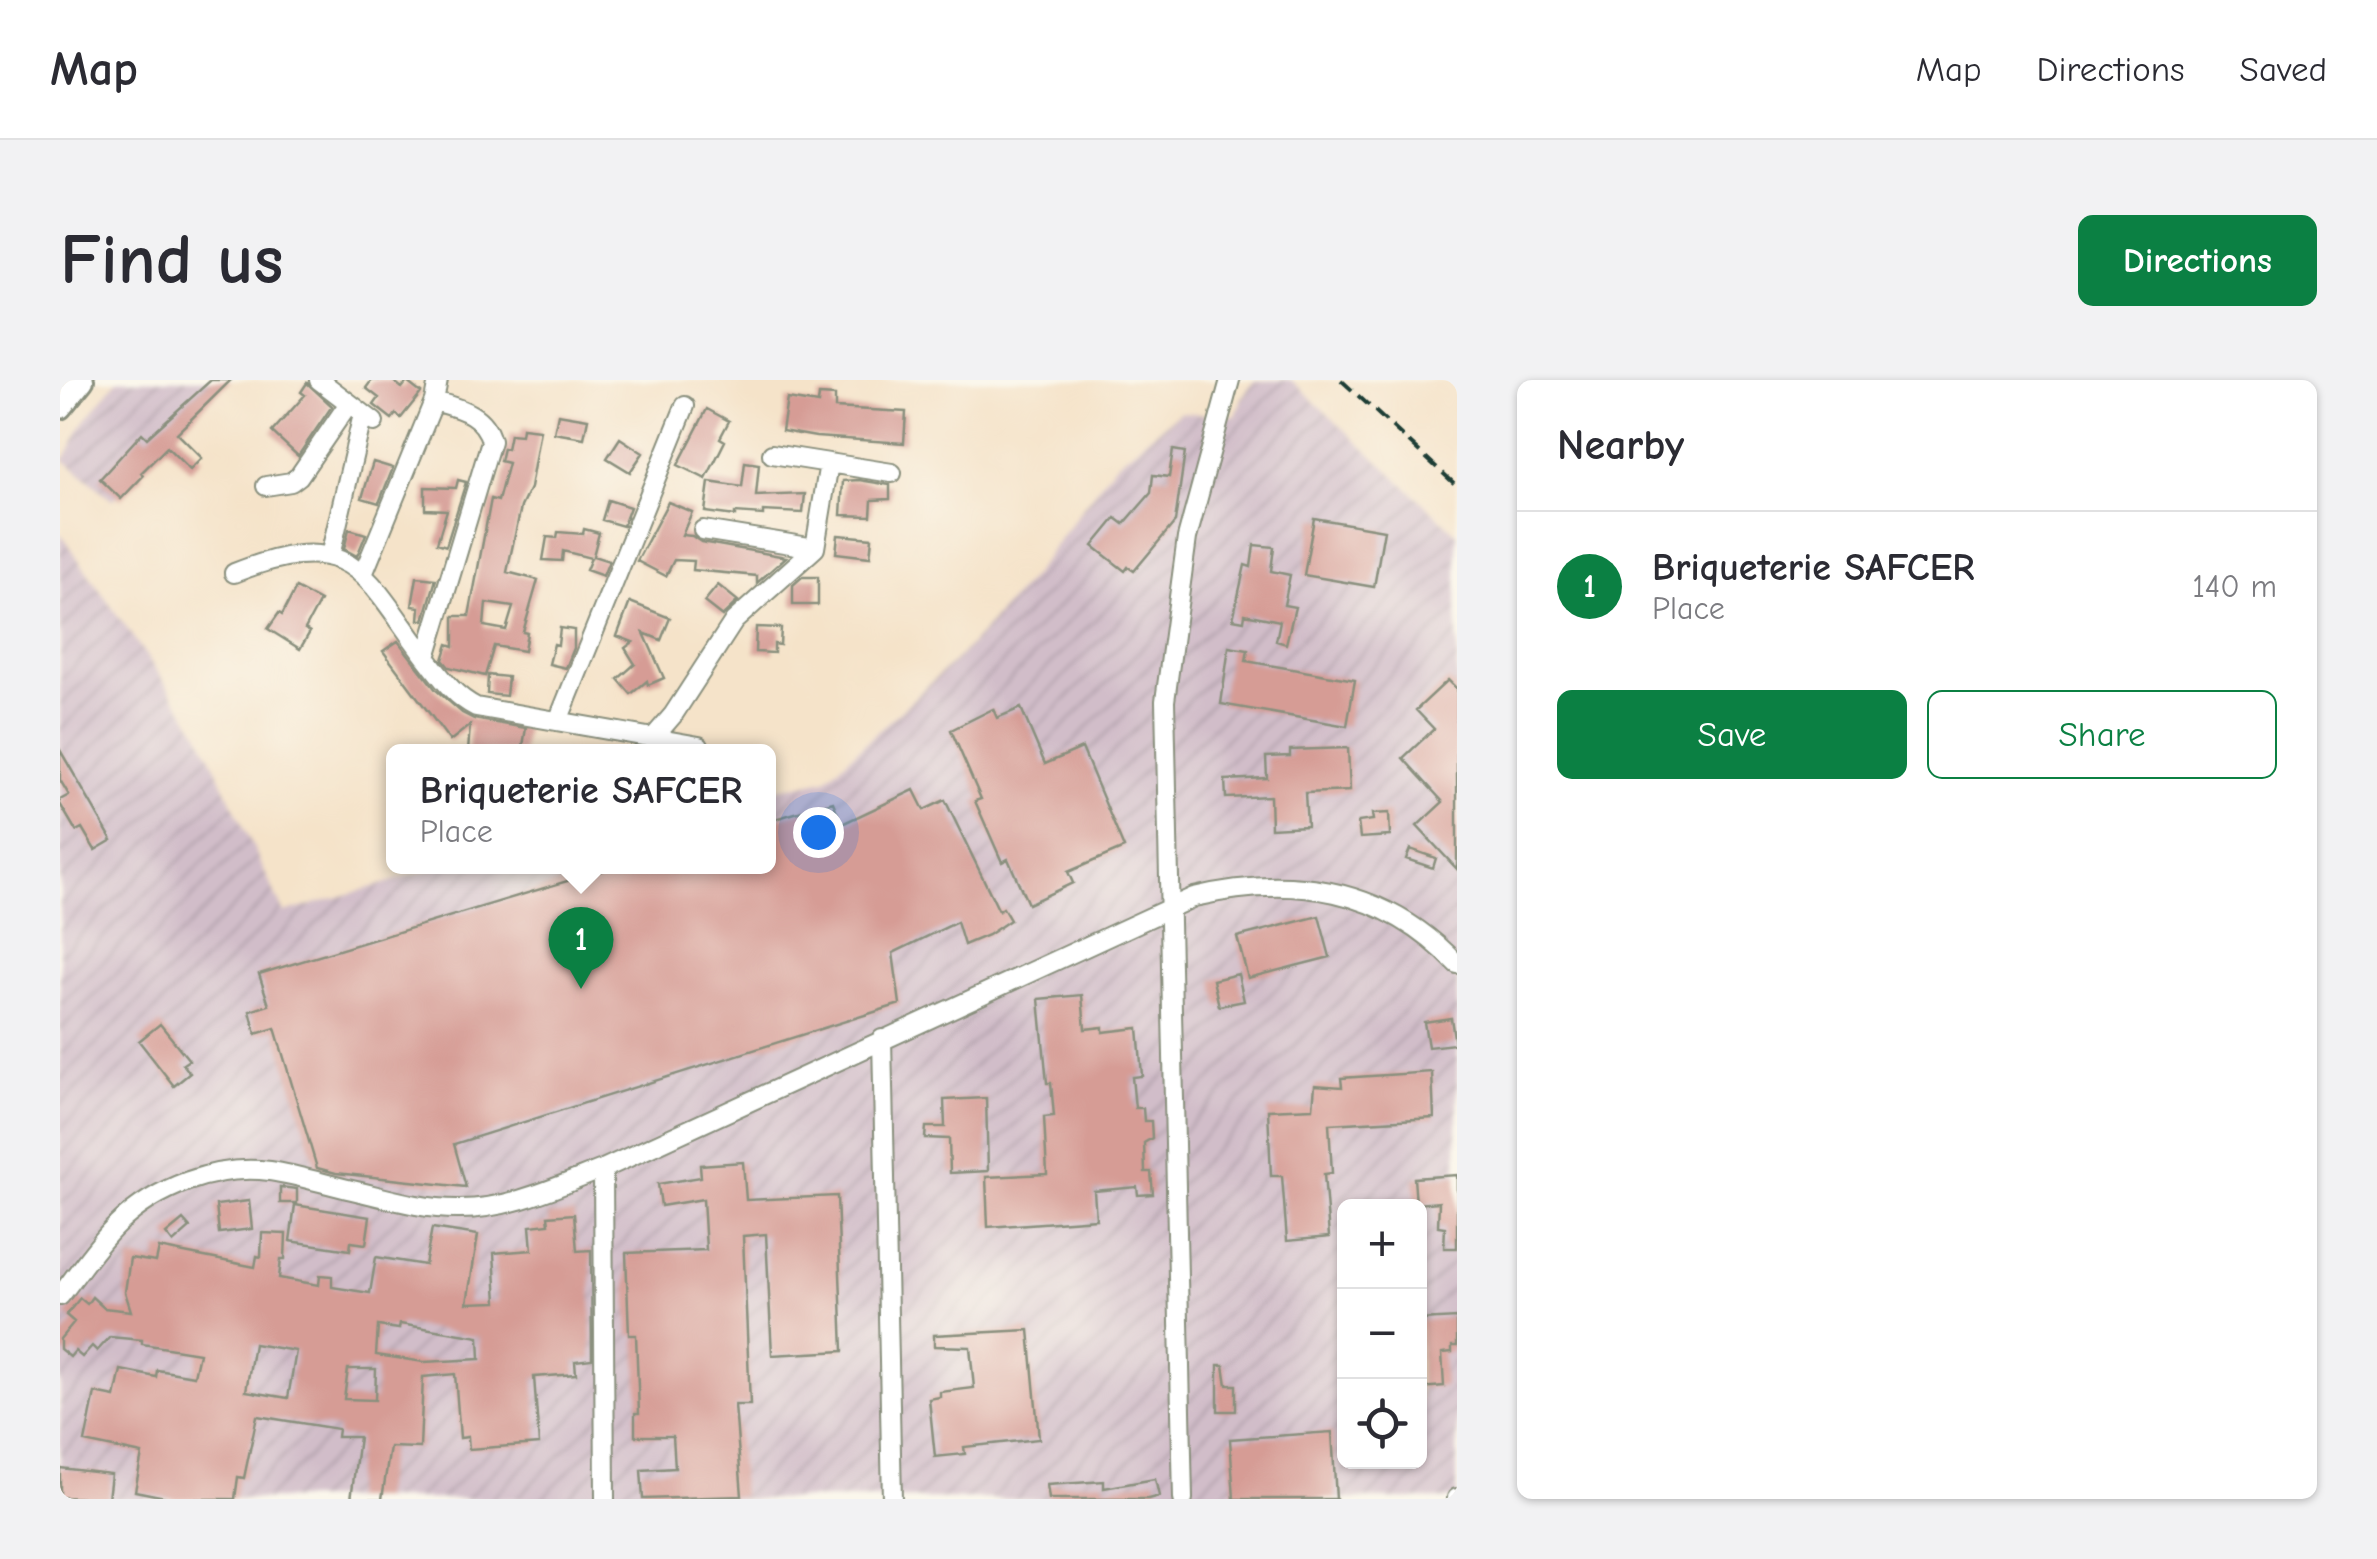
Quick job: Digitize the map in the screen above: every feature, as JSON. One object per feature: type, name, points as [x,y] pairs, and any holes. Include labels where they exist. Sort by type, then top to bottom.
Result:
[{"type":"main road","points":[[60,407],[82,380]]},
{"type":"street","points":[[319,380],[362,413]]},
{"type":"street","points":[[364,572],[434,401],[438,380]]},
{"type":"street","points":[[1183,1499],[1165,701],[1187,538],[1230,380]]},
{"type":"street","points":[[426,658],[491,441],[488,429],[478,419],[464,410],[434,401]]},
{"type":"street","points":[[558,720],[684,406]]},
{"type":"street","points":[[266,486],[292,482],[300,476],[362,413]]},
{"type":"street","points":[[330,556],[362,413]]},
{"type":"street","points":[[772,454],[892,473]]},
{"type":"street","points":[[654,737],[673,715],[734,621],[815,548],[829,463]]},
{"type":"street","points":[[703,530],[815,548]]},
{"type":"street","points":[[234,573],[287,556],[330,556],[364,572],[426,658],[462,700],[476,707],[690,744]]},
{"type":"street","points":[[60,1296],[117,1225],[154,1196],[194,1178],[235,1170],[269,1171],[422,1206],[458,1210],[493,1207],[534,1196],[603,1169],[1194,897],[1240,886],[1304,886],[1356,898],[1404,922],[1457,964]]},
{"type":"street","points":[[882,1039],[892,1499]]},
{"type":"street","points":[[603,1169],[606,1499]]},
{"type":"shaded area","points":[[117,380],[225,380],[113,500],[64,460],[82,425]]},
{"type":"shaded area","points":[[1291,380],[1457,534],[1457,1499],[60,1499],[60,533],[198,730],[284,913],[417,874],[776,874],[776,790],[826,779],[964,652],[1033,575],[1114,465],[1180,412],[1236,416],[1254,381]]},
{"type":"building","points":[[211,380],[231,380],[177,433],[202,458],[190,470],[167,447],[121,499],[100,479],[142,433],[147,438]]},
{"type":"building","points":[[372,380],[392,380],[402,388],[407,382],[421,393],[401,418],[396,414],[392,419],[374,405],[379,398],[366,388]]},
{"type":"building","points":[[307,383],[332,406],[298,456],[272,432],[305,395],[301,392]]},
{"type":"building","points":[[819,395],[835,396],[835,408],[906,412],[904,443],[782,431],[787,399],[818,404]]},
{"type":"building","points":[[707,409],[729,421],[720,438],[725,441],[706,479],[678,465]]},
{"type":"building","points":[[558,414],[588,419],[584,438],[554,433]]},
{"type":"building","points":[[522,428],[540,430],[530,488],[521,507],[507,572],[538,580],[523,632],[527,633],[524,651],[494,646],[485,676],[449,667],[443,660],[448,644],[454,646],[454,616],[469,616],[491,499],[498,501],[508,463],[500,461],[503,448],[507,449],[510,434],[521,435]],"holes":[[[486,603],[513,607],[506,630],[484,626]]]},
{"type":"building","points":[[620,438],[643,453],[630,472],[607,458]]},
{"type":"building","points":[[1173,450],[1185,452],[1175,522],[1134,571],[1128,567],[1125,571],[1093,546],[1116,518],[1124,524],[1151,493],[1153,475],[1169,477]]},
{"type":"building","points":[[373,462],[393,468],[379,503],[362,498]]},
{"type":"building","points":[[745,462],[759,464],[756,496],[805,494],[803,513],[763,511],[763,515],[735,516],[705,512],[709,482],[742,487]]},
{"type":"building","points":[[458,480],[466,482],[446,546],[437,543],[447,510],[425,509],[425,487],[456,488]]},
{"type":"building","points":[[843,481],[890,485],[890,499],[872,500],[871,516],[841,515]]},
{"type":"building","points":[[608,500],[630,507],[623,526],[602,520]]},
{"type":"building","points":[[668,502],[692,512],[682,535],[786,557],[757,583],[757,576],[693,570],[694,561],[674,560],[666,576],[637,561]]},
{"type":"building","points":[[1314,518],[1384,530],[1374,587],[1304,575]]},
{"type":"building","points":[[349,529],[366,534],[357,556],[344,549]]},
{"type":"building","points":[[584,529],[599,533],[593,556],[609,561],[603,576],[586,570],[591,558],[563,551],[562,561],[543,560],[547,537],[557,538],[558,532],[583,534]]},
{"type":"building","points":[[838,535],[872,538],[870,557],[836,553]]},
{"type":"building","points":[[1254,545],[1274,547],[1271,571],[1290,575],[1284,605],[1295,607],[1286,644],[1276,641],[1280,621],[1245,614],[1244,621],[1233,619],[1245,565],[1251,567]]},
{"type":"building","points":[[417,577],[436,579],[424,620],[419,620],[420,607],[412,606]]},
{"type":"building","points":[[802,577],[818,577],[818,605],[793,605],[793,585]]},
{"type":"building","points":[[718,585],[738,601],[722,616],[704,602]]},
{"type":"building","points":[[296,588],[320,601],[305,629],[310,632],[300,649],[268,629],[279,613],[282,615]]},
{"type":"building","points":[[630,602],[670,618],[661,640],[644,633],[664,678],[648,685],[647,681],[631,694],[618,679],[635,664],[625,648],[633,642],[617,636]]},
{"type":"building","points":[[756,627],[781,628],[780,645],[774,644],[774,653],[755,652]]},
{"type":"building","points":[[560,628],[574,630],[574,648],[566,668],[549,664],[554,644],[558,645]]},
{"type":"building","points":[[398,641],[436,690],[462,713],[474,719],[526,728],[523,744],[469,744],[470,725],[450,741],[383,651]]},
{"type":"building","points":[[1229,647],[1248,650],[1246,661],[1355,680],[1347,726],[1221,704]]},
{"type":"building","points":[[488,675],[508,677],[506,696],[487,694]]},
{"type":"building","points":[[1448,680],[1457,689],[1457,869],[1417,826],[1443,802],[1403,758],[1434,729],[1416,710]]},
{"type":"building","points":[[1021,708],[1045,764],[1082,748],[1124,848],[1068,872],[1073,883],[1028,904],[1008,859],[1002,862],[975,801],[981,799],[951,730],[993,709],[997,718]]},
{"type":"building","points":[[1348,748],[1350,791],[1305,793],[1307,826],[1271,828],[1270,796],[1226,798],[1225,780],[1267,778],[1266,757],[1290,756],[1290,750]]},
{"type":"building","points":[[60,750],[112,840],[95,850],[82,828],[76,831],[60,804],[69,795],[60,780]]},
{"type":"building","points":[[914,790],[924,810],[945,800],[999,911],[1003,908],[1010,920],[964,945],[957,922],[893,953],[900,1004],[454,1144],[466,1187],[317,1168],[275,1028],[256,1034],[250,1011],[269,1005],[259,974],[590,874],[776,874],[776,819],[833,802],[842,824]]},
{"type":"building","points":[[1389,813],[1390,836],[1360,838],[1358,822],[1373,820],[1372,814]]},
{"type":"building","points":[[1410,849],[1436,858],[1433,868],[1406,859]]},
{"type":"building","points":[[1319,916],[1330,957],[1248,978],[1237,937]]},
{"type":"building","points":[[1238,974],[1244,1001],[1219,1006],[1213,980]]},
{"type":"building","points":[[1082,995],[1085,1029],[1103,1027],[1103,1032],[1138,1028],[1142,1076],[1132,1077],[1135,1108],[1143,1108],[1144,1121],[1151,1121],[1152,1138],[1144,1143],[1145,1172],[1151,1172],[1153,1194],[1138,1195],[1137,1187],[1094,1191],[1096,1219],[988,1227],[986,1177],[1047,1174],[1044,1117],[1054,1116],[1039,999]]},
{"type":"building","points":[[1451,1018],[1455,1044],[1428,1047],[1424,1022]]},
{"type":"building","points":[[160,1024],[189,1060],[183,1064],[190,1073],[174,1086],[139,1041]]},
{"type":"building","points":[[1432,1072],[1434,1118],[1329,1124],[1332,1173],[1324,1174],[1329,1237],[1287,1241],[1282,1176],[1271,1176],[1268,1110],[1313,1108],[1315,1085],[1342,1087],[1341,1078]]},
{"type":"building","points":[[986,1098],[988,1171],[950,1173],[949,1139],[925,1138],[926,1127],[945,1127],[944,1100]]},
{"type":"building","points":[[743,1162],[746,1200],[837,1196],[843,1351],[772,1355],[766,1234],[743,1236],[750,1405],[735,1405],[742,1496],[643,1499],[641,1470],[675,1468],[673,1436],[635,1436],[635,1413],[639,1413],[636,1335],[629,1335],[626,1253],[706,1250],[703,1199],[661,1206],[658,1184],[701,1177],[700,1165]]},
{"type":"building","points":[[1457,1175],[1457,1248],[1444,1248],[1445,1227],[1438,1226],[1439,1202],[1416,1199],[1414,1178]]},
{"type":"building","points":[[280,1187],[297,1189],[297,1203],[280,1203]]},
{"type":"building","points":[[249,1201],[252,1229],[219,1233],[216,1205]]},
{"type":"building","points":[[295,1205],[370,1217],[366,1244],[351,1242],[350,1250],[290,1241]]},
{"type":"building","points":[[574,1214],[577,1251],[591,1250],[592,1359],[575,1361],[576,1374],[534,1377],[539,1444],[469,1449],[468,1437],[460,1438],[455,1374],[423,1377],[420,1448],[390,1447],[382,1499],[351,1499],[359,1437],[337,1437],[338,1429],[257,1416],[244,1478],[238,1477],[235,1499],[175,1499],[135,1491],[142,1454],[85,1442],[95,1393],[115,1397],[121,1370],[156,1377],[157,1370],[194,1376],[199,1353],[142,1344],[142,1340],[110,1337],[97,1351],[92,1346],[82,1357],[75,1351],[70,1357],[60,1349],[60,1339],[74,1322],[66,1315],[80,1298],[87,1304],[92,1297],[104,1308],[131,1311],[125,1292],[130,1258],[156,1262],[159,1248],[255,1267],[257,1256],[261,1257],[262,1233],[286,1234],[279,1278],[319,1285],[320,1275],[332,1276],[332,1287],[370,1293],[376,1257],[425,1265],[432,1228],[478,1235],[467,1303],[497,1302],[494,1253],[532,1250],[530,1226],[549,1224],[548,1216]],"holes":[[[400,1324],[479,1337],[480,1359],[424,1362],[376,1355],[378,1326],[399,1329]],[[254,1344],[296,1351],[288,1398],[246,1391]],[[348,1369],[376,1369],[375,1400],[344,1399]]]},
{"type":"building","points":[[183,1220],[190,1228],[173,1243],[166,1234]]},
{"type":"building","points":[[1457,1318],[1457,1346],[1452,1346],[1452,1352],[1442,1353],[1444,1386],[1427,1387],[1427,1320]]},
{"type":"building","points":[[1029,1330],[1039,1439],[964,1447],[965,1454],[935,1457],[929,1399],[940,1397],[940,1392],[974,1388],[970,1347],[934,1346],[934,1335]]},
{"type":"building","points":[[1218,1365],[1224,1365],[1227,1385],[1236,1385],[1236,1411],[1218,1411]]},
{"type":"building","points":[[1332,1432],[1336,1499],[1234,1499],[1230,1439]]},
{"type":"building","points":[[60,1468],[111,1474],[108,1499],[60,1497]]},
{"type":"building","points":[[1155,1479],[1159,1496],[1148,1499],[1049,1499],[1047,1485],[1104,1481],[1104,1488]]},
{"type":"railway","points":[[1341,380],[1457,486]]},
{"type":"place","name":"Briqueterie SAFCER","points":[[581,989]]}]
